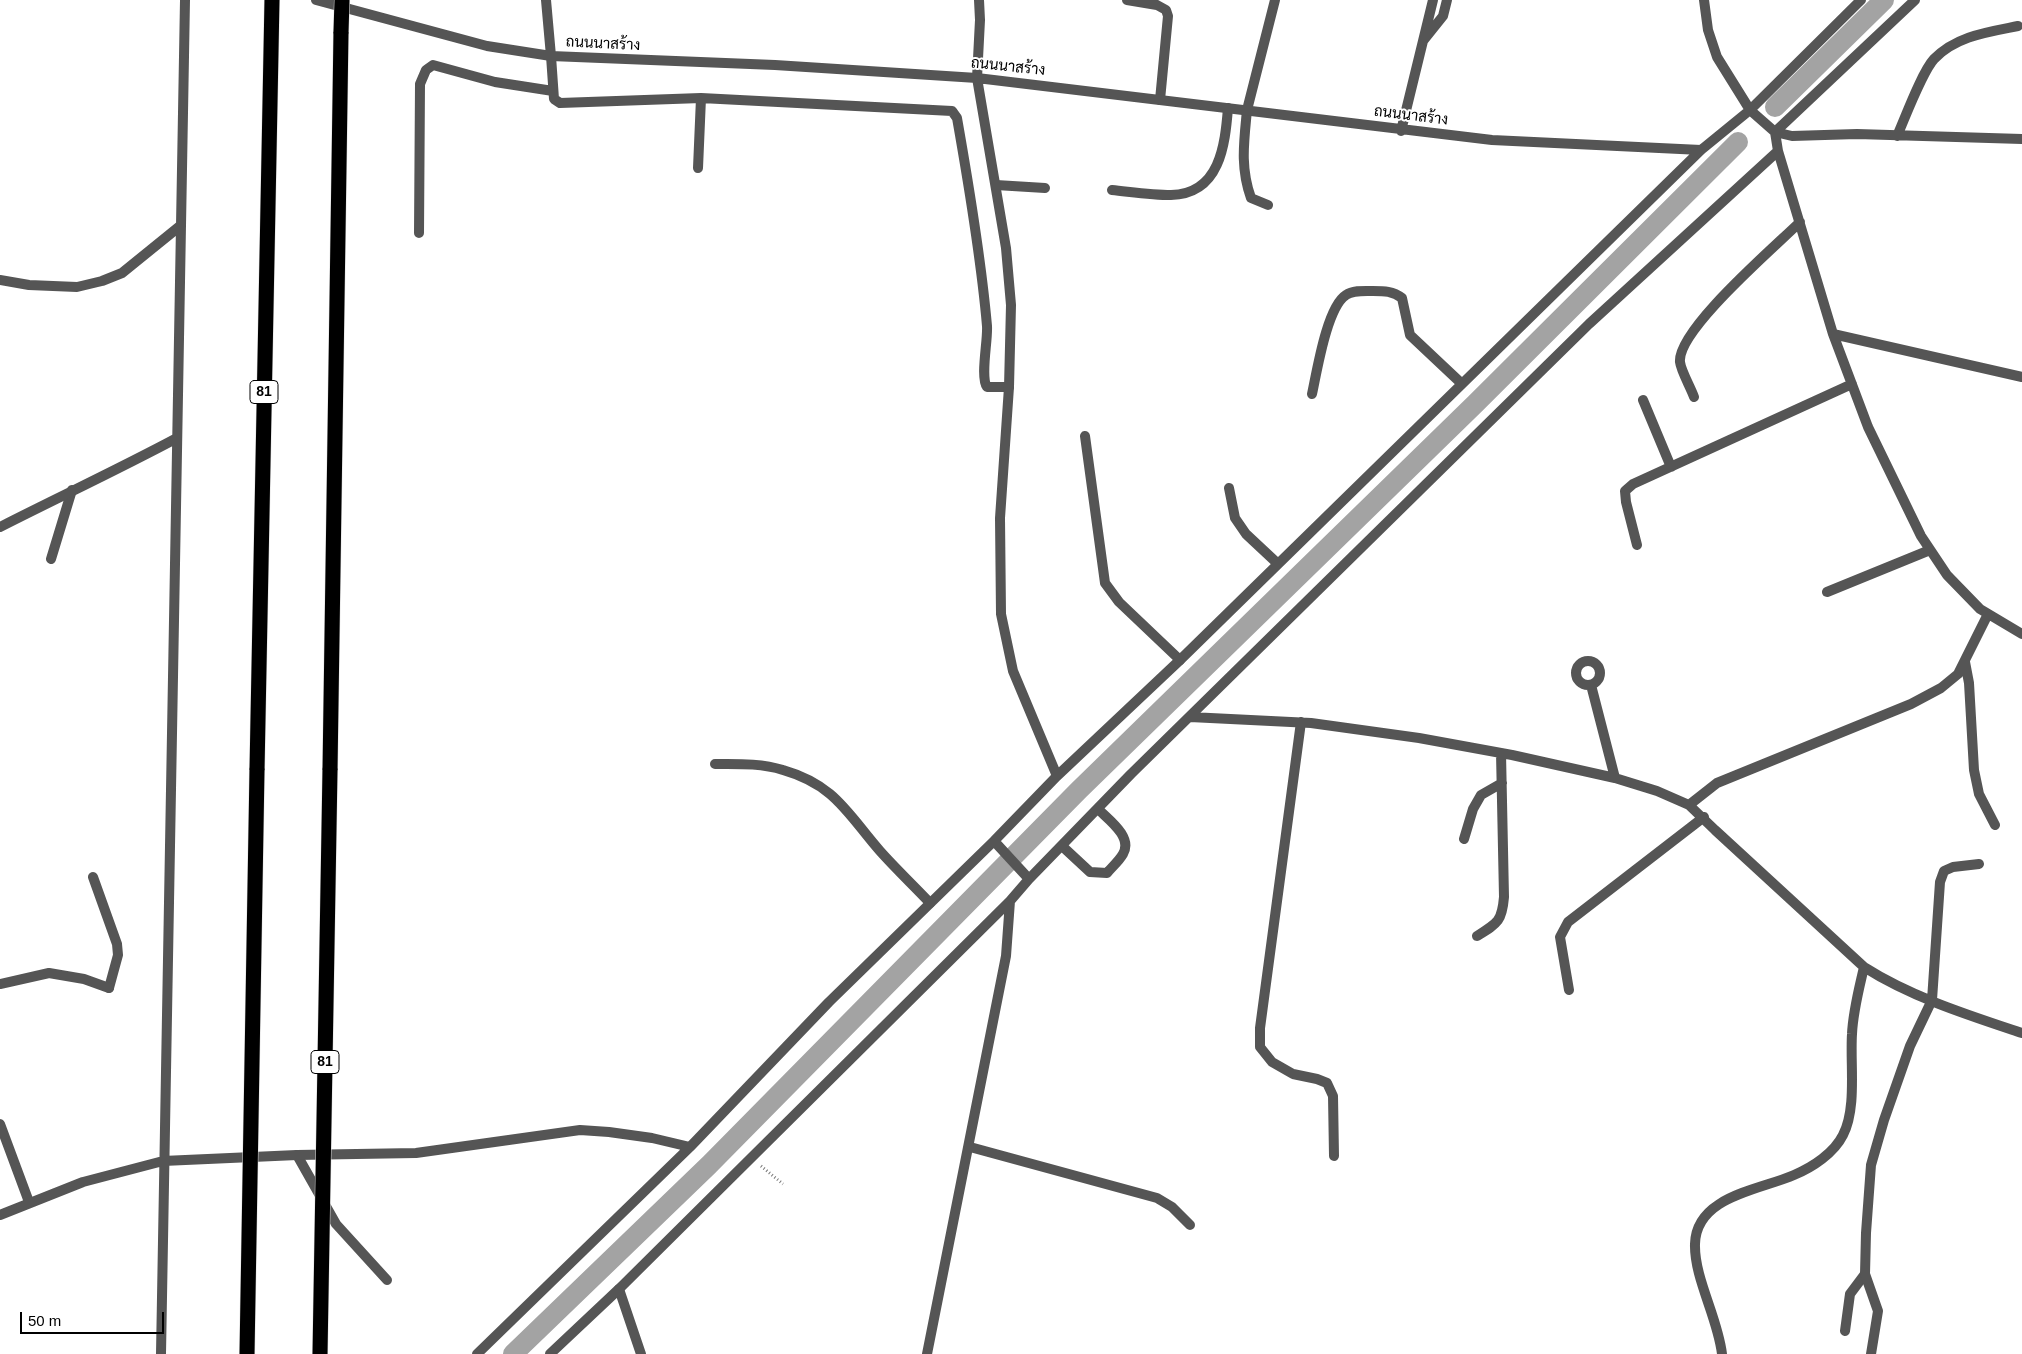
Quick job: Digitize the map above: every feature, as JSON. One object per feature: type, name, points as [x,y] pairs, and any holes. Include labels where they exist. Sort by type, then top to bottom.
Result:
[{"type":"highway","name":"81","points":[[320,1354],[342,0]]},
{"type":"highway","name":"81","points":[[246,1354],[272,7]]},
{"type":"street","points":[[160,1354],[185,0]]},
{"type":"street","name":"ถนนนาสร้าง","points":[[316,0],[487,46],[551,56],[775,66],[977,78],[1246,110],[1400,131],[1492,140],[1701,150]]},
{"type":"street","points":[[546,0],[554,99],[560,102],[700,98],[952,111],[958,118],[985,298],[988,338],[984,380],[987,387],[1009,387]]},
{"type":"street","points":[[979,0],[980,20],[977,78],[1006,248],[1011,306],[1009,387],[1000,518],[1001,614],[1013,671],[1057,776]]},
{"type":"street","points":[[1127,0],[1157,5],[1166,10],[1168,16],[1160,100]]},
{"type":"street","points":[[1268,205],[1251,198],[1245,179],[1242,155],[1246,110],[1274,0]]},
{"type":"street","points":[[1400,131],[1433,0]]},
{"type":"street","points":[[1423,42],[1443,16],[1447,0]]},
{"type":"street","points":[[1704,0],[1708,30],[1718,57],[1750,110],[1774,132],[1792,136],[1857,134],[2022,139]]},
{"type":"street","points":[[477,1354],[690,1147],[829,1002],[994,841],[1057,776],[1180,660],[1701,150],[1750,110],[1861,0]]},
{"type":"street","points":[[1774,132],[1915,0]]},
{"type":"street","points":[[1897,136],[1933,60],[1952,45],[1979,34],[2018,26]]},
{"type":"street","points":[[419,233],[420,84],[426,70],[433,65],[495,82],[553,91]]},
{"type":"street","points":[[698,168],[700,98]]},
{"type":"street","points":[[1112,190],[1172,195],[1190,191],[1205,183],[1218,164],[1225,142],[1228,108]]},
{"type":"street","points":[[1774,132],[1833,334],[1868,427],[1921,536],[1947,575],[1980,609],[2022,634]]},
{"type":"street","points":[[550,1354],[619,1289],[1010,902],[1029,879],[1131,774],[1589,324],[1778,151]]},
{"type":"street","points":[[996,185],[1045,188]]},
{"type":"street","points":[[1694,397],[1680,362],[1684,344],[1704,315],[1800,222]]},
{"type":"street","points":[[0,280],[28,285],[77,287],[102,282],[122,273],[180,226]]},
{"type":"street","points":[[1312,394],[1329,320],[1337,305],[1346,295],[1360,291],[1396,293],[1402,298],[1410,336],[1462,383]]},
{"type":"street","points":[[1833,334],[2022,376]]},
{"type":"street","points":[[1637,545],[1625,491],[1633,484],[1852,384]]},
{"type":"street","points":[[1643,400],[1671,466]]},
{"type":"street","points":[[1085,436],[1105,583],[1119,602],[1180,660]]},
{"type":"street","points":[[0,528],[72,490],[110,474],[177,438]]},
{"type":"street","points":[[1229,488],[1235,518],[1246,534],[1277,563]]},
{"type":"street","points":[[51,559],[72,490]]},
{"type":"street","points":[[1827,592],[1930,550]]},
{"type":"street","points":[[1690,805],[1717,783],[1911,704],[1941,688],[1958,674],[1988,614]]},
{"type":"street","points":[[1965,662],[1969,683],[1974,770],[1979,794],[1995,825]]},
{"type":"street","points":[[1591,685],[1615,778]]},
{"type":"street","points":[[1190,717],[1301,722],[1412,737],[1501,753],[1615,778],[1656,791],[1690,805],[1864,966],[1882,978],[1974,1017],[2022,1033]]},
{"type":"street","points":[[1301,722],[1260,1028],[1260,1047],[1272,1062],[1293,1074],[1327,1083],[1333,1096],[1334,1156]]},
{"type":"street","points":[[1477,936],[1492,927],[1503,914],[1501,753]]},
{"type":"street","points":[[715,764],[758,765],[783,770],[810,781],[829,792],[846,808],[880,850],[930,903]]},
{"type":"street","points":[[1464,839],[1481,795],[1502,783]]},
{"type":"street","points":[[1062,846],[1090,872],[1107,873],[1123,854],[1125,846],[1124,836],[1098,809]]},
{"type":"street","points":[[1568,990],[1560,937],[1568,922],[1704,817]]},
{"type":"street","points":[[994,841],[1029,879]]},
{"type":"street","points":[[1871,1354],[1878,1311],[1865,1274],[1871,1165],[1884,1120],[1910,1046],[1932,1000],[1940,882],[1944,871],[1953,867],[1979,864]]},
{"type":"street","points":[[0,984],[49,973],[84,979],[109,988],[118,955],[117,944],[93,877]]},
{"type":"street","points":[[927,1354],[970,1147],[1006,956],[1010,902]]},
{"type":"street","points":[[1722,1354],[1720,1337],[1696,1260],[1696,1229],[1706,1215],[1728,1199],[1795,1175],[1816,1163],[1833,1150],[1843,1135],[1850,1117],[1854,1010],[1864,966]]},
{"type":"street","points":[[0,1124],[29,1202]]},
{"type":"street","points":[[0,1215],[83,1182],[164,1161],[298,1154],[416,1153],[580,1130],[652,1138],[690,1147]]},
{"type":"street","points":[[970,1147],[1157,1198],[1172,1207],[1190,1225]]},
{"type":"street","points":[[298,1154],[336,1224],[388,1280]]},
{"type":"street","points":[[1845,1331],[1850,1294],[1865,1274]]},
{"type":"street","points":[[619,1289],[641,1354]]},
{"type":"path","points":[[750,1158],[783,1184]]},
{"type":"waterway","points":[[1775,107],[1884,0]]},
{"type":"waterway","points":[[513,1354],[709,1165],[1079,790],[1475,404],[1738,142]]}]
